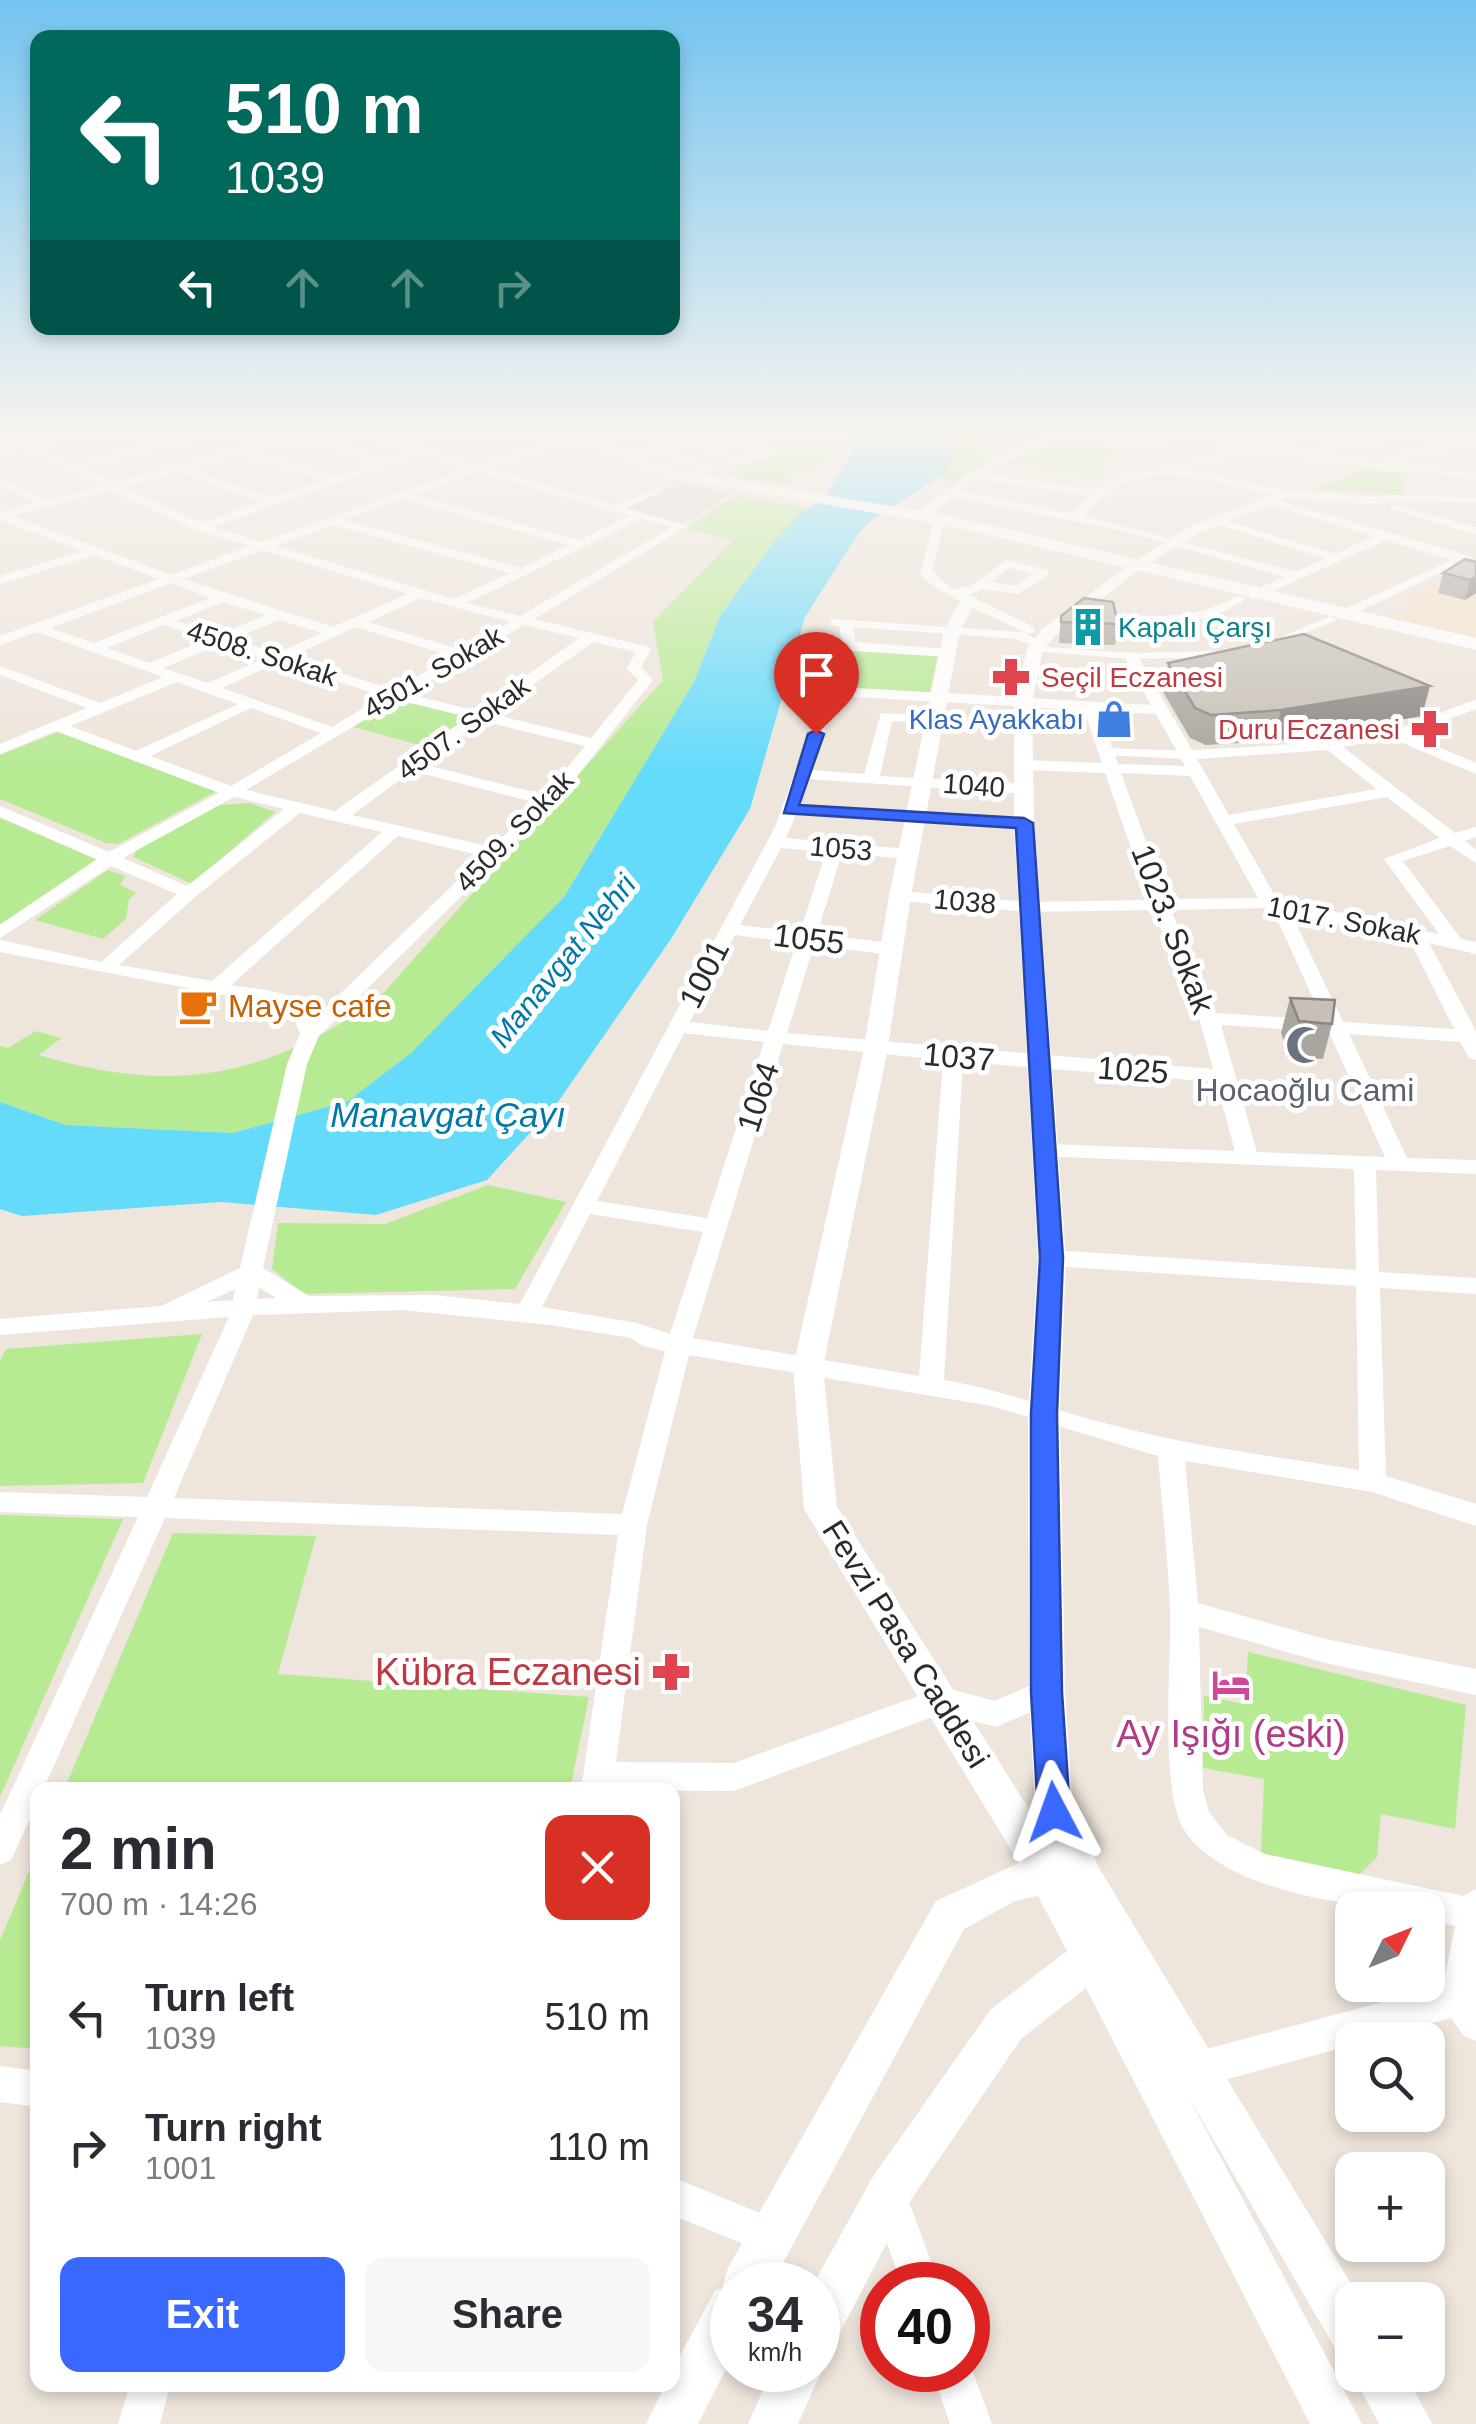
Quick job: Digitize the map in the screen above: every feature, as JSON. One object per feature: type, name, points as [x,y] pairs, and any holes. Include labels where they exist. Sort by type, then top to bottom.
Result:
[{"type":"main road","points":[[1032,544],[1476,648]]},
{"type":"street","points":[[77,544],[222,598],[334,632]]},
{"type":"street","points":[[256,544],[454,604],[588,638]]},
{"type":"street","points":[[0,641],[273,544]]},
{"type":"street","points":[[419,544],[522,572]]},
{"type":"street","points":[[454,604],[582,544]]},
{"type":"street","name":"4501. Sokak","points":[[0,933],[111,858],[232,792],[651,544]]},
{"type":"street","points":[[934,544],[924,572],[951,594],[976,603],[1041,642]]},
{"type":"street","points":[[757,2262],[950,1915],[986,1894],[1067,1877],[1054,1812],[1046,1692],[1044,1414],[1052,1258],[1024,823],[1023,704],[1041,642],[1169,544]]},
{"type":"street","points":[[1189,544],[1297,576]]},
{"type":"street","points":[[1290,544],[1337,558]]},
{"type":"street","points":[[1076,612],[1163,620],[1222,609],[1367,544]]},
{"type":"street","points":[[1412,544],[1464,559],[1476,572]]},
{"type":"street","points":[[0,580],[96,551]]},
{"type":"street","points":[[1254,648],[1272,644],[1464,559]]},
{"type":"street","points":[[951,594],[983,585],[1018,590],[1043,573],[1007,564],[983,585]]},
{"type":"street","points":[[976,603],[1003,588]]},
{"type":"street","points":[[212,687],[419,594]]},
{"type":"street","points":[[92,649],[222,598]]},
{"type":"street","name":"Fevzi Pasa Caddesi","points":[[976,603],[952,630],[900,896],[875,1049],[808,1367],[821,1510],[942,1700],[1067,1877],[1110,1951],[1337,2424]]},
{"type":"street","points":[[155,666],[276,616]]},
{"type":"street","name":"4508. Sokak","points":[[164,621],[394,694],[593,743]]},
{"type":"street","name":"1001","points":[[527,1313],[790,809],[848,646],[841,622],[952,630]]},
{"type":"street","points":[[357,623],[463,654]]},
{"type":"street","points":[[38,628],[92,649],[155,666],[332,732]]},
{"type":"street","points":[[952,630],[1018,634],[1041,642],[1131,656],[1235,652]]},
{"type":"street","name":"4509. Sokak","points":[[303,1049],[548,801],[646,680],[634,668],[644,650],[588,638]]},
{"type":"street","name":"4507. Sokak","points":[[338,818],[588,638]]},
{"type":"street","points":[[1272,644],[1290,652]]},
{"type":"street","points":[[848,646],[948,653]]},
{"type":"street","points":[[1131,656],[1270,903],[1285,917],[1399,1163]]},
{"type":"street","points":[[0,670],[99,708]]},
{"type":"street","points":[[0,749],[179,676]]},
{"type":"street","points":[[832,691],[938,709]]},
{"type":"street","points":[[137,756],[253,702]]},
{"type":"street","points":[[871,780],[886,716],[1023,704],[1164,710]]},
{"type":"street","points":[[1024,765],[1332,746],[1453,716],[1476,704]]},
{"type":"street","name":"1023. Sokak","points":[[1090,706],[1160,906],[1209,1018],[1247,1155]]},
{"type":"street","points":[[1435,709],[1476,725]]},
{"type":"street","points":[[56,726],[232,792],[494,852]]},
{"type":"street","points":[[1389,732],[1476,769]]},
{"type":"street","points":[[0,734],[18,742]]},
{"type":"street","points":[[1332,746],[1476,858]]},
{"type":"street","points":[[1109,760],[1196,771]]},
{"type":"street","points":[[410,766],[548,801]]},
{"type":"street","name":"1040","points":[[802,774],[1024,789]]},
{"type":"street","points":[[1225,821],[1388,792]]},
{"type":"street","points":[[108,966],[188,893],[296,808]]},
{"type":"street","points":[[790,809],[1024,823]]},
{"type":"street","points":[[0,812],[188,893]]},
{"type":"street","points":[[218,986],[394,830]]},
{"type":"street","points":[[1454,942],[1393,859],[1476,832]]},
{"type":"street","name":"1053","points":[[775,842],[908,854]]},
{"type":"street","name":"1064","points":[[599,1782],[632,1525],[665,1342],[716,1226],[836,848]]},
{"type":"street","name":"1038","points":[[900,896],[1031,907]]},
{"type":"street","name":"1017. Sokak","points":[[1031,907],[1270,903],[1476,948]]},
{"type":"street","name":"1055","points":[[727,930],[891,949]]},
{"type":"street","points":[[1415,933],[1476,1054]]},
{"type":"street","points":[[0,946],[108,966],[282,1007],[298,1024],[303,1049]]},
{"type":"street","points":[[143,974],[218,986],[295,1006],[346,1002]]},
{"type":"street","points":[[31,1782],[241,1318],[308,1021],[295,1006]]},
{"type":"street","points":[[1209,1018],[1470,1036]]},
{"type":"street","name":"1037","points":[[677,1026],[1042,1064]]},
{"type":"street","points":[[930,1387],[952,1056]]},
{"type":"street","name":"1025","points":[[1042,1064],[1224,1076]]},
{"type":"street","points":[[1047,1151],[1247,1155],[1476,1167]]},
{"type":"street","points":[[1365,1163],[1373,1482]]},
{"type":"street","points":[[584,1206],[716,1226]]},
{"type":"street","points":[[1052,1258],[1476,1286]]},
{"type":"street","points":[[253,1265],[310,1307]]},
{"type":"street","points":[[160,1315],[253,1265]]},
{"type":"street","points":[[0,1339],[241,1318],[310,1307],[403,1302],[527,1313],[637,1331],[665,1342],[992,1397],[1171,1449],[1373,1482],[1476,1515]]},
{"type":"street","points":[[0,1327],[160,1315],[419,1317],[632,1344],[665,1342]]},
{"type":"street","points":[[1171,1449],[1184,1611],[1187,1789],[1196,1819],[1216,1845],[1260,1868],[1475,1912],[1467,2012],[1199,2069]]},
{"type":"street","points":[[0,1502],[632,1525]]},
{"type":"street","points":[[1184,1611],[1326,1651],[1476,1682]]},
{"type":"street","points":[[618,1782],[734,1776],[942,1700],[996,1714],[1046,1692]]},
{"type":"street","points":[[0,1850],[30,1785]]},
{"type":"street","points":[[840,2284],[888,2194],[1006,2024],[1110,1951]]},
{"type":"street","name":"Fevzi Pasa Caddesi","points":[[1110,1951],[1199,2069],[1335,2302]]},
{"type":"street","points":[[0,2084],[30,2088]]},
{"type":"street","points":[[888,2194],[913,2262]]},
{"type":"street","points":[[680,2199],[771,2236]]},
{"type":"street","points":[[670,2424],[710,2349]]},
{"type":"street","points":[[139,2424],[148,2392]]},
{"type":"street","points":[[773,2424],[788,2392]]},
{"type":"street","points":[[960,2392],[971,2424]]},
{"type":"street","points":[[1388,2392],[1407,2424]]},
{"type":"shaded area","points":[[1458,571],[1476,575],[1476,640],[1386,618],[1415,603],[1400,597]]},
{"type":"green space","points":[[729,544],[773,544],[720,616],[694,682],[564,897],[460,1007],[411,1053],[348,1101],[233,1133],[66,1125],[0,1102],[0,1046],[8,1048],[36,1031],[61,1038],[39,1055],[132,1074],[175,1076],[216,1072],[296,1047],[378,999],[663,680],[653,622]]},
{"type":"green space","points":[[852,648],[938,655],[929,696],[839,690]]},
{"type":"green space","points":[[400,700],[472,718],[427,747],[353,727]]},
{"type":"green space","points":[[58,732],[217,791],[118,844],[106,843],[0,799],[0,755]]},
{"type":"green space","points":[[250,803],[275,812],[192,884],[134,857],[136,850],[219,805]]},
{"type":"green space","points":[[0,818],[97,860],[0,924]]},
{"type":"green space","points":[[108,870],[125,876],[120,885],[136,893],[129,899],[126,919],[103,939],[35,920]]},
{"type":"green space","points":[[488,1185],[566,1202],[515,1289],[304,1294],[272,1269],[278,1223],[385,1224]]},
{"type":"green space","points":[[202,1334],[143,1483],[0,1486],[0,1361],[6,1349]]},
{"type":"green space","points":[[0,1515],[123,1519],[0,1797]]},
{"type":"green space","points":[[173,1533],[316,1536],[278,1674],[589,1697],[572,1782],[67,1782]]},
{"type":"green space","points":[[1248,1652],[1466,1705],[1455,1829],[1381,1814],[1377,1857],[1357,1877],[1261,1853],[1264,1779],[1203,1768],[1204,1696],[1245,1704]]},
{"type":"green space","points":[[30,1869],[30,2048],[0,2046],[0,1940]]},
{"type":"water","name":"Manavgat Çayı","points":[[772,544],[851,544],[805,617],[750,809],[671,939],[558,1102],[487,1180],[376,1215],[221,1202],[22,1216],[0,1209],[0,1102],[66,1125],[233,1133],[348,1101],[411,1053],[564,897],[694,682],[720,616]]},
{"type":"building","points":[[1465,559],[1476,562],[1476,576],[1470,580],[1443,573]]},
{"type":"building","points":[[1084,598],[1113,602],[1118,624],[1061,622],[1061,616]]},
{"type":"building","points":[[1304,634],[1430,686],[1281,710],[1211,715],[1195,708],[1168,663]]},
{"type":"building","points":[[1290,998],[1335,1000],[1332,1024],[1299,1021]]},
{"type":"place","name":"Kapalı Çarşı","points":[[1088,627]]},
{"type":"place","name":"Seçil Eczanesi","points":[[1011,677]]},
{"type":"place","name":"Klas Ayakkabı","points":[[1114,719]]},
{"type":"place","name":"Duru Eczanesi","points":[[1430,729]]},
{"type":"place","name":"Mayse cafe","points":[[198,1006]]},
{"type":"place","name":"Hocaoğlu Cami","points":[[1305,1045]]},
{"type":"place","name":"Kübra Eczanesi","points":[[671,1672]]},
{"type":"place","name":"Ay Işığı (eski)","points":[[1231,1685]]},
{"type":"route","points":[[816,734],[790,809],[1024,823],[1052,1258],[1044,1414],[1046,1692],[1054,1812]]},
{"type":"water label","name":"Manavgat Nehri","points":[[563,961]]}]
